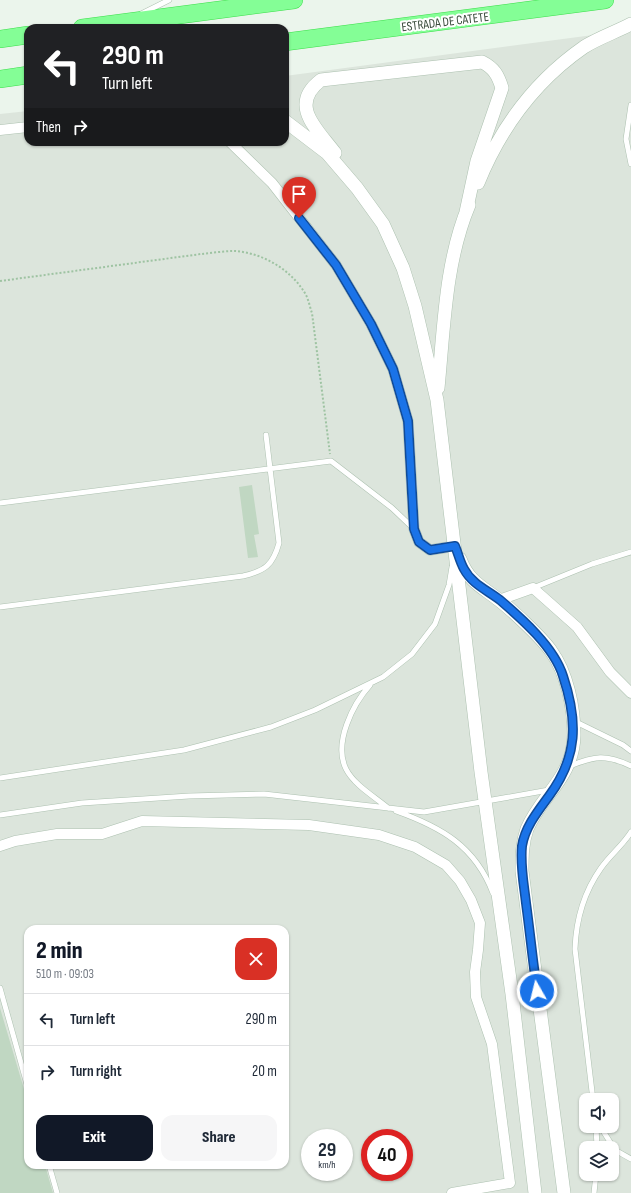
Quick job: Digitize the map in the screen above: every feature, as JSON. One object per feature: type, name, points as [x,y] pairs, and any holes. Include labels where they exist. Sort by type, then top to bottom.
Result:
[{"type":"highway","points":[[114,24],[294,0]]},
{"type":"highway","name":"ESTRADA DE CATETE","points":[[289,41],[605,0]]},
{"type":"highway","points":[[0,38],[24,35]]},
{"type":"highway","points":[[0,80],[24,76]]},
{"type":"street","points":[[466,212],[484,169],[507,125],[543,81],[585,47],[631,24]]},
{"type":"street","points":[[437,400],[447,298],[455,254],[477,161],[502,88],[499,76],[492,67],[482,62],[471,62],[321,80],[308,94],[305,104],[306,114],[355,179],[383,224],[403,268],[415,306],[437,400],[485,803],[512,994],[535,1193]]},
{"type":"street","points":[[0,80],[24,81]]},
{"type":"street","points":[[289,124],[327,153],[357,188],[383,224]]},
{"type":"street","points":[[0,130],[24,127]]},
{"type":"street","points":[[234,146],[272,183],[336,265],[371,324],[393,369],[408,421],[414,529],[419,542],[430,550],[455,546]]},
{"type":"street","points":[[455,546],[464,569],[478,586],[499,600],[551,650],[563,673],[570,698],[574,735],[567,768],[528,828],[522,846],[522,871],[564,1193]]},
{"type":"street","points":[[499,600],[533,588],[577,627],[610,672],[631,693]]},
{"type":"street","points":[[0,846],[15,841],[57,834],[102,834],[142,821],[309,826],[379,835],[415,846],[446,864],[460,881],[471,900],[480,924],[475,972],[476,997],[492,1044],[510,1183],[452,1193]]},
{"type":"lane","points":[[122,23],[169,0]]},
{"type":"lane","points":[[631,105],[626,139],[631,164]]},
{"type":"lane","points":[[0,607],[256,573],[268,567],[276,555],[279,543],[266,435]]},
{"type":"lane","points":[[0,503],[331,461],[392,508],[414,529]]},
{"type":"lane","points":[[0,778],[184,750],[271,727],[315,710],[383,677],[412,654],[435,624],[449,585],[455,546]]},
{"type":"lane","points":[[533,588],[592,564],[631,552]]},
{"type":"lane","points":[[372,682],[359,697],[350,715],[344,735],[342,752],[346,769],[357,783],[389,808],[440,829],[458,843],[485,873],[500,914]]},
{"type":"lane","points":[[572,720],[623,745],[631,751]]},
{"type":"lane","points":[[567,768],[589,758],[606,757],[618,760],[631,766]]},
{"type":"lane","points":[[0,815],[82,803],[212,795],[264,794],[424,812],[485,803],[554,789]]},
{"type":"lane","points":[[592,1093],[575,949],[576,927],[590,886],[602,867],[631,832]]},
{"type":"lane","points":[[0,988],[24,1074]]},
{"type":"lane","points":[[604,1133],[615,1150],[631,1159]]},
{"type":"lane","points":[[50,1169],[57,1193]]},
{"type":"lane","points":[[594,1193],[595,1181]]},
{"type":"path","points":[[0,281],[200,254],[234,251],[251,253],[268,260],[282,269],[306,295],[312,313],[331,461]]},
{"type":"shaded area","points":[[631,30],[631,1193],[0,1193],[0,114],[24,111],[24,146],[289,146],[289,75]]},
{"type":"building","points":[[252,485],[259,534],[254,535],[258,557],[248,558],[239,487]]},
{"type":"building","points":[[0,1008],[24,1089],[24,1169],[46,1169],[53,1193],[0,1193]]},
{"type":"route","points":[[299,218],[336,265],[371,324],[393,369],[408,421],[414,529],[419,542],[424,548],[430,550],[455,546],[464,569],[478,586],[499,600],[551,650],[563,673],[570,698],[574,735],[571,754],[567,768],[528,828],[522,846],[522,871],[537,991]]}]
